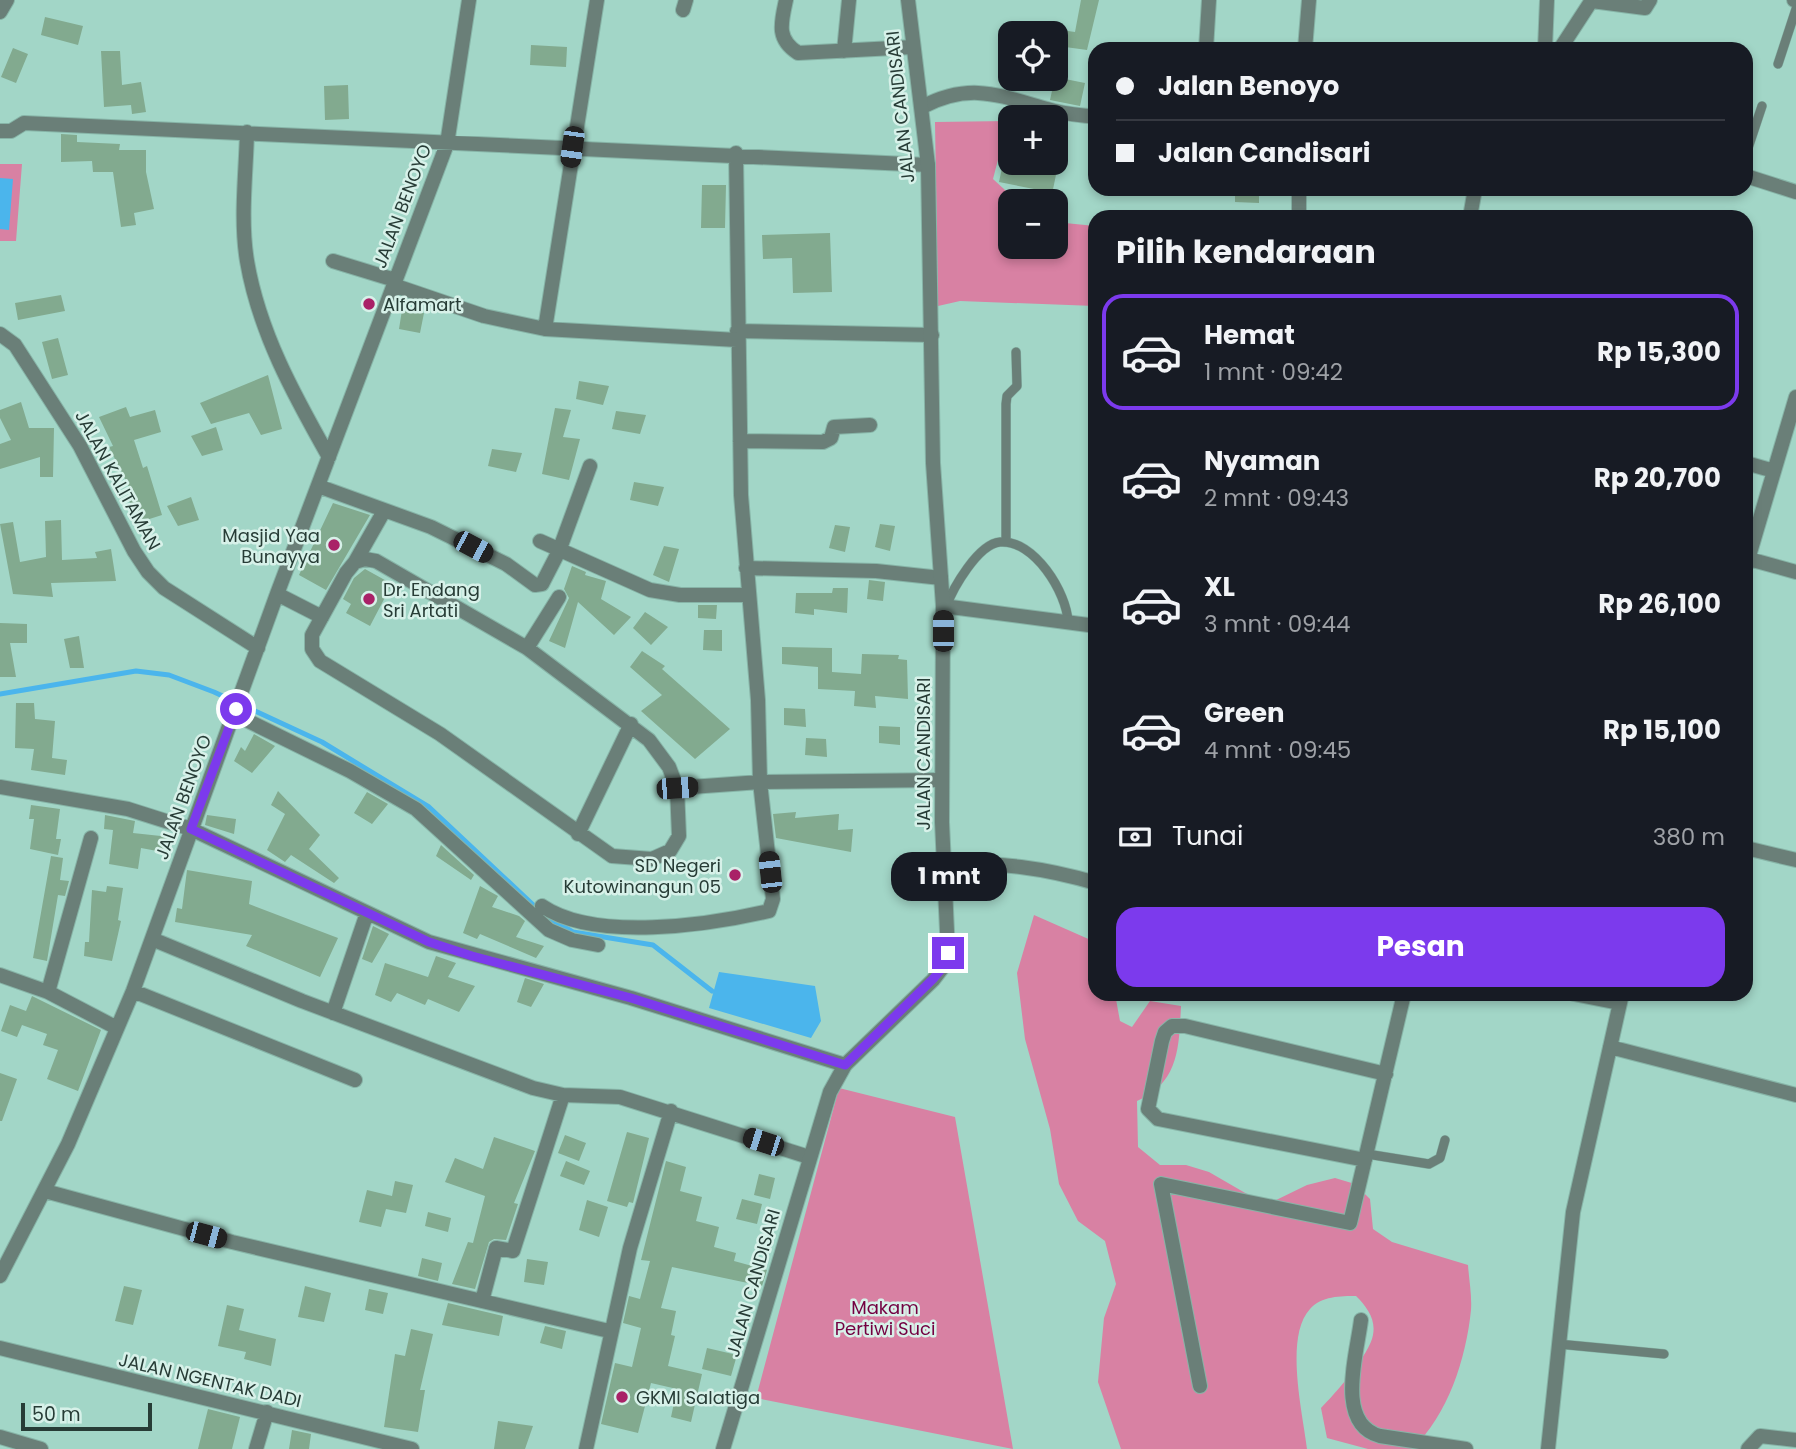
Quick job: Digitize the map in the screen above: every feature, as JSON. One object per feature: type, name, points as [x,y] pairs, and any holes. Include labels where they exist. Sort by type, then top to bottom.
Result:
[{"type":"street","points":[[0,12],[7,0]]},
{"type":"street","name":"JALAN BENOYO","points":[[0,1276],[46,1191],[98,1078],[133,990],[447,144],[469,0]]},
{"type":"street","points":[[545,329],[597,0]]},
{"type":"street","points":[[786,0],[781,24],[786,45],[798,53],[914,47]]},
{"type":"street","points":[[844,51],[849,0]]},
{"type":"street","name":"JALAN CANDISARI","points":[[723,1449],[830,1092],[845,1065],[943,967],[948,953],[942,779],[945,607],[933,463],[928,165],[908,0]]},
{"type":"street","points":[[1206,42],[1209,0]]},
{"type":"street","points":[[1306,42],[1309,0]]},
{"type":"street","points":[[1545,42],[1547,0]]},
{"type":"street","points":[[1565,42],[1592,0],[1645,8],[1650,0]]},
{"type":"street","points":[[922,107],[960,92],[983,92],[1050,110],[1088,116]]},
{"type":"street","points":[[5,131],[24,123],[447,144],[736,153],[928,165]]},
{"type":"street","points":[[247,132],[244,229],[247,259],[257,303],[273,349],[297,401],[329,457]]},
{"type":"street","points":[[237,707],[416,809],[549,930],[667,928],[771,910],[773,899],[760,782],[758,700],[746,568],[740,441],[736,153]]},
{"type":"street","points":[[1753,178],[1796,192]]},
{"type":"street","points":[[333,261],[484,316],[545,329],[737,335],[932,335]]},
{"type":"street","name":"JALAN KALITAMAN","points":[[0,334],[19,351],[80,446],[148,572],[164,589],[258,648]]},
{"type":"street","points":[[1753,544],[1796,397]]},
{"type":"street","points":[[740,441],[825,442],[831,438],[834,427],[870,425]]},
{"type":"street","points":[[1753,465],[1774,471]]},
{"type":"street","points":[[318,486],[431,527],[473,547],[535,585],[542,584],[559,551],[590,466]]},
{"type":"street","points":[[355,562],[365,559],[376,561],[527,648],[649,740],[669,767],[677,788],[679,836],[670,851],[652,859],[612,856],[440,734],[320,661],[311,642],[322,617],[384,511]]},
{"type":"street","points":[[540,541],[650,590],[680,595],[748,595]]},
{"type":"street","points":[[1753,563],[1796,572]]},
{"type":"street","points":[[746,568],[831,573],[876,571],[941,578]]},
{"type":"street","points":[[278,594],[322,617]]},
{"type":"street","points":[[527,648],[559,597]]},
{"type":"street","points":[[945,607],[1088,625]]},
{"type":"street","points":[[578,834],[631,724]]},
{"type":"street","points":[[677,788],[760,782],[942,779]]},
{"type":"street","points":[[0,788],[128,809],[191,829],[429,942],[631,998],[845,1065]]},
{"type":"street","points":[[48,992],[91,838]]},
{"type":"street","points":[[1753,850],[1796,860]]},
{"type":"street","points":[[944,863],[995,863],[1048,869],[1088,881]]},
{"type":"street","points":[[542,906],[570,930],[598,945]]},
{"type":"street","points":[[333,1013],[367,913]]},
{"type":"street","points":[[152,939],[333,1013],[533,1088],[564,1096],[584,1093],[620,1097],[809,1157]]},
{"type":"street","points":[[0,975],[48,992],[117,1028]]},
{"type":"street","points":[[133,990],[355,1080]]},
{"type":"street","points":[[1200,1386],[1161,1184],[1350,1223],[1402,1001]]},
{"type":"street","points":[[1548,1449],[1573,1212],[1620,1001]]},
{"type":"street","points":[[1366,1157],[1158,1119],[1148,1109],[1162,1041],[1165,1032],[1172,1026],[1185,1026],[1386,1074]]},
{"type":"street","points":[[1610,1047],[1796,1095]]},
{"type":"street","points":[[481,1301],[496,1248],[513,1251],[564,1096]]},
{"type":"street","points":[[586,1449],[609,1331],[630,1248],[671,1111]]},
{"type":"street","points":[[46,1191],[232,1242],[609,1331]]},
{"type":"street","points":[[1361,1320],[1352,1400],[1360,1425],[1367,1433],[1380,1436],[1466,1449]]},
{"type":"street","name":"JALAN NGENTAK DADI","points":[[0,1348],[152,1388],[267,1412],[412,1449]]},
{"type":"street","points":[[256,1449],[267,1412]]},
{"type":"street","points":[[1748,1449],[1760,1436],[1796,1440]]},
{"type":"street","points":[[0,1437],[36,1448]]},
{"type":"lane","points":[[1778,64],[1796,9]]},
{"type":"lane","points":[[1753,133],[1762,106]]},
{"type":"lane","points":[[1006,542],[1006,404],[1007,396],[1017,386],[1016,352]]},
{"type":"lane","points":[[945,607],[967,569],[992,544],[1006,542],[1028,553],[1054,580],[1063,593],[1068,622]]},
{"type":"lane","points":[[1366,1157],[1429,1164],[1440,1158],[1445,1140]]},
{"type":"lane","points":[[1558,1344],[1664,1354]]},
{"type":"green space","points":[[998,121],[998,160],[993,179],[1004,189],[998,189],[998,259],[1068,259],[1068,223],[1088,225],[1088,306],[960,301],[938,306],[935,122]]},
{"type":"green space","points":[[0,164],[22,164],[16,241],[0,241]]},
{"type":"green space","points":[[1034,915],[1088,939],[1088,1001],[1116,1001],[1120,1021],[1132,1027],[1150,1001],[1181,1006],[1177,1049],[1169,1074],[1151,1093],[1137,1101],[1138,1147],[1160,1165],[1186,1165],[1209,1172],[1266,1205],[1307,1185],[1335,1178],[1355,1184],[1370,1199],[1373,1229],[1392,1242],[1468,1265],[1471,1310],[1460,1367],[1436,1420],[1412,1449],[1368,1449],[1327,1438],[1321,1408],[1359,1363],[1373,1335],[1373,1324],[1364,1304],[1356,1296],[1344,1296],[1320,1301],[1310,1309],[1302,1322],[1298,1338],[1297,1376],[1307,1449],[1121,1449],[1098,1382],[1104,1318],[1116,1284],[1105,1241],[1078,1221],[1059,1184],[1050,1129],[1025,1039],[1017,973]]},
{"type":"green space","name":"Makam Pertiwi Suci","points":[[839,1088],[955,1117],[1013,1449],[756,1398]]},
{"type":"water","points":[[0,178],[13,179],[9,230],[0,229]]},
{"type":"water","points":[[719,972],[815,986],[821,1021],[811,1038],[709,1008]]},
{"type":"building","points":[[1081,0],[1099,0],[1087,50],[1068,47],[1068,31],[1075,32]]},
{"type":"building","points":[[45,17],[83,26],[78,45],[41,35]]},
{"type":"building","points":[[531,45],[567,47],[566,67],[530,65]]},
{"type":"building","points":[[13,48],[28,54],[16,83],[1,77]]},
{"type":"building","points":[[101,51],[120,51],[122,85],[141,82],[146,112],[132,114],[131,105],[104,107]]},
{"type":"building","points":[[1068,80],[1085,83],[1080,106],[1050,100],[1052,91],[1068,91]]},
{"type":"building","points":[[348,85],[349,119],[325,120],[324,86]]},
{"type":"building","points":[[61,134],[77,135],[77,142],[120,144],[119,150],[146,150],[146,172],[154,209],[134,213],[136,225],[121,227],[113,172],[93,172],[92,161],[61,162]]},
{"type":"building","points":[[1000,175],[1056,175],[1053,189],[1034,189],[999,182]]},
{"type":"building","points":[[702,185],[726,185],[725,228],[701,228]]},
{"type":"building","points":[[1235,196],[1259,196],[1259,203],[1235,202]]},
{"type":"building","points":[[830,233],[832,292],[793,293],[792,258],[763,259],[762,235]]},
{"type":"building","points":[[61,295],[65,311],[18,320],[15,303]]},
{"type":"building","points":[[402,310],[424,313],[420,333],[399,329]]},
{"type":"building","points":[[58,338],[68,375],[52,379],[42,342]]},
{"type":"building","points":[[268,375],[282,429],[261,435],[249,413],[211,424],[200,403]]},
{"type":"building","points":[[579,381],[609,386],[603,405],[576,399]]},
{"type":"building","points":[[21,402],[29,428],[54,428],[53,477],[40,477],[40,457],[0,469],[0,444],[11,440],[0,418],[0,410]]},
{"type":"building","points":[[126,407],[130,417],[155,410],[161,432],[134,440],[143,468],[147,466],[162,515],[140,522],[129,501],[135,499],[109,447],[113,446],[99,417]]},
{"type":"building","points":[[555,408],[571,410],[563,437],[580,439],[569,480],[542,474]]},
{"type":"building","points":[[616,411],[646,415],[640,434],[612,429]]},
{"type":"building","points":[[216,427],[223,450],[202,456],[191,436]]},
{"type":"building","points":[[492,449],[522,453],[516,472],[488,466]]},
{"type":"building","points":[[634,482],[664,487],[658,506],[630,500]]},
{"type":"building","points":[[191,497],[199,520],[178,526],[167,506]]},
{"type":"building","name":"Masjid Yaa Bunayya","points":[[333,503],[370,515],[326,590],[299,575]]},
{"type":"building","points":[[61,520],[62,560],[97,558],[95,552],[111,549],[116,581],[51,583],[53,597],[13,594],[0,524],[13,522],[20,562],[46,557],[45,521]]},
{"type":"building","points":[[880,524],[895,526],[890,551],[875,547]]},
{"type":"building","points":[[835,525],[850,527],[845,552],[829,548]]},
{"type":"building","points":[[664,546],[679,549],[669,582],[653,575]]},
{"type":"building","points":[[572,566],[586,572],[585,575],[606,581],[601,599],[631,617],[614,635],[578,602],[565,648],[549,641],[569,598],[564,589]]},
{"type":"building","name":"Dr. Endang Sri Artati","points":[[365,569],[392,584],[370,626],[346,613],[351,604],[343,599],[354,578]]},
{"type":"building","points":[[869,580],[885,582],[883,601],[867,599]]},
{"type":"building","points":[[833,588],[848,588],[847,613],[814,609],[814,615],[795,613],[796,593],[832,593]]},
{"type":"building","points":[[698,605],[717,605],[716,619],[698,618]]},
{"type":"building","points":[[645,612],[668,627],[651,645],[633,628]]},
{"type":"building","points":[[0,623],[27,624],[27,643],[10,643],[16,677],[0,677]]},
{"type":"building","points":[[704,630],[722,630],[722,651],[703,650]]},
{"type":"building","points":[[79,636],[84,668],[70,668],[64,639]]},
{"type":"building","points":[[782,647],[832,648],[832,672],[861,674],[862,654],[899,655],[898,659],[907,660],[908,699],[875,696],[876,708],[854,706],[855,691],[818,689],[818,667],[782,664]]},
{"type":"building","points":[[642,651],[665,666],[662,669],[730,729],[695,759],[641,711],[662,695],[630,667]]},
{"type":"building","points":[[16,703],[34,703],[35,719],[55,721],[52,758],[67,760],[65,775],[31,770],[34,749],[15,748]]},
{"type":"building","points":[[784,708],[805,709],[806,727],[784,725]]},
{"type":"building","points":[[879,726],[900,727],[900,745],[879,743]]},
{"type":"building","points":[[254,734],[275,746],[252,773],[234,761],[241,747],[245,751]]},
{"type":"building","points":[[806,738],[826,739],[827,757],[805,755]]},
{"type":"building","points":[[278,791],[320,835],[309,849],[339,878],[334,883],[291,855],[285,862],[267,850],[285,814],[271,805]]},
{"type":"building","points":[[367,792],[388,804],[372,824],[354,813]]},
{"type":"building","points":[[31,805],[60,809],[56,839],[61,839],[58,855],[30,849],[34,819],[29,819]]},
{"type":"building","points":[[796,812],[795,818],[839,814],[838,830],[853,829],[851,852],[776,838],[773,814]]},
{"type":"building","points":[[105,815],[135,821],[133,833],[170,837],[168,853],[141,848],[138,869],[109,864],[113,830],[104,829]]},
{"type":"building","points":[[207,815],[236,819],[234,834],[205,825]]},
{"type":"building","points":[[441,845],[474,875],[471,880],[436,856]]},
{"type":"building","points":[[51,856],[63,858],[60,880],[69,881],[65,896],[58,895],[47,961],[33,958]]},
{"type":"building","points":[[187,870],[252,881],[249,904],[338,938],[320,977],[246,946],[252,935],[175,922],[177,908],[182,909]]},
{"type":"building","points":[[107,886],[123,888],[118,920],[121,921],[112,961],[84,956],[85,942],[89,942],[92,890],[106,892]]},
{"type":"building","points":[[480,886],[498,896],[492,907],[519,916],[525,921],[516,937],[544,946],[536,958],[480,934],[477,939],[463,933]]},
{"type":"building","points":[[373,926],[389,934],[372,963],[362,959]]},
{"type":"building","points":[[436,956],[456,963],[448,977],[475,986],[459,1012],[428,999],[425,1005],[397,993],[391,1002],[375,995],[385,963],[428,977]]},
{"type":"building","points":[[525,978],[544,984],[531,1007],[517,1002]]},
{"type":"building","points":[[32,996],[101,1030],[78,1091],[47,1079],[58,1050],[43,1045],[47,1034],[22,1025],[17,1037],[1,1031],[10,1005],[26,1011]]},
{"type":"building","points":[[0,1073],[17,1079],[2,1121],[0,1121]]},
{"type":"building","points":[[627,1132],[649,1138],[633,1203],[629,1202],[627,1207],[607,1201]]},
{"type":"building","points":[[565,1135],[586,1143],[579,1161],[558,1153]]},
{"type":"building","points":[[494,1137],[535,1151],[514,1203],[518,1204],[506,1240],[494,1239],[489,1242],[475,1289],[452,1284],[468,1242],[473,1243],[485,1196],[445,1182],[455,1158],[483,1169]]},
{"type":"building","points":[[566,1161],[590,1171],[584,1185],[560,1176]]},
{"type":"building","points":[[666,1161],[686,1167],[680,1191],[702,1197],[696,1221],[719,1227],[714,1247],[736,1253],[734,1261],[767,1270],[762,1286],[672,1267],[661,1308],[676,1311],[671,1335],[675,1336],[668,1366],[702,1374],[691,1422],[671,1417],[677,1389],[651,1383],[638,1433],[601,1424],[615,1363],[632,1367],[641,1328],[623,1323],[629,1296],[640,1299],[650,1261],[641,1260]]},
{"type":"building","points":[[759,1174],[775,1178],[770,1199],[754,1195]]},
{"type":"building","points":[[395,1181],[413,1185],[406,1213],[386,1209],[381,1227],[359,1222],[367,1190],[392,1196]]},
{"type":"building","points":[[742,1199],[762,1204],[757,1224],[736,1219]]},
{"type":"building","points":[[587,1200],[608,1207],[599,1237],[579,1230]]},
{"type":"building","points":[[428,1212],[451,1218],[448,1232],[425,1226]]},
{"type":"building","points":[[422,1258],[442,1263],[438,1281],[418,1276]]},
{"type":"building","points":[[527,1259],[548,1262],[544,1285],[524,1282]]},
{"type":"building","points":[[124,1286],[142,1290],[133,1325],[115,1321]]},
{"type":"building","points":[[305,1286],[331,1293],[324,1322],[298,1317]]},
{"type":"building","points":[[369,1289],[388,1293],[383,1314],[365,1310]]},
{"type":"building","points":[[448,1303],[503,1316],[499,1336],[442,1325]]},
{"type":"building","points":[[227,1305],[244,1309],[239,1330],[276,1339],[271,1366],[244,1359],[246,1352],[218,1346]]},
{"type":"building","points":[[545,1326],[566,1331],[562,1349],[540,1343]]},
{"type":"building","points":[[411,1329],[433,1334],[420,1390],[425,1390],[418,1432],[384,1427],[395,1354],[405,1356]]},
{"type":"building","points":[[707,1348],[737,1355],[731,1376],[702,1369]]},
{"type":"building","points":[[208,1409],[240,1417],[232,1449],[198,1449]]},
{"type":"building","points":[[498,1421],[533,1426],[525,1449],[494,1449]]},
{"type":"building","points":[[292,1430],[311,1434],[309,1449],[289,1449]]},
{"type":"waterway","points":[[0,694],[136,671],[169,675],[214,692],[322,742],[429,807],[545,916],[573,932],[653,945],[712,991]]},
{"type":"place","name":"Alfamart","points":[[369,304]]},
{"type":"place","name":"Masjid Yaa Bunayya","points":[[334,545]]},
{"type":"place","name":"Dr. Endang Sri Artati","points":[[369,599]]},
{"type":"place","name":"SD Negeri Kutowinangun 05","points":[[735,875]]},
{"type":"place","name":"GKMI Salatiga","points":[[622,1397]]},
{"type":"route","points":[[236,709],[191,829],[429,942],[631,998],[845,1065],[933,979],[943,967],[948,953]]}]
